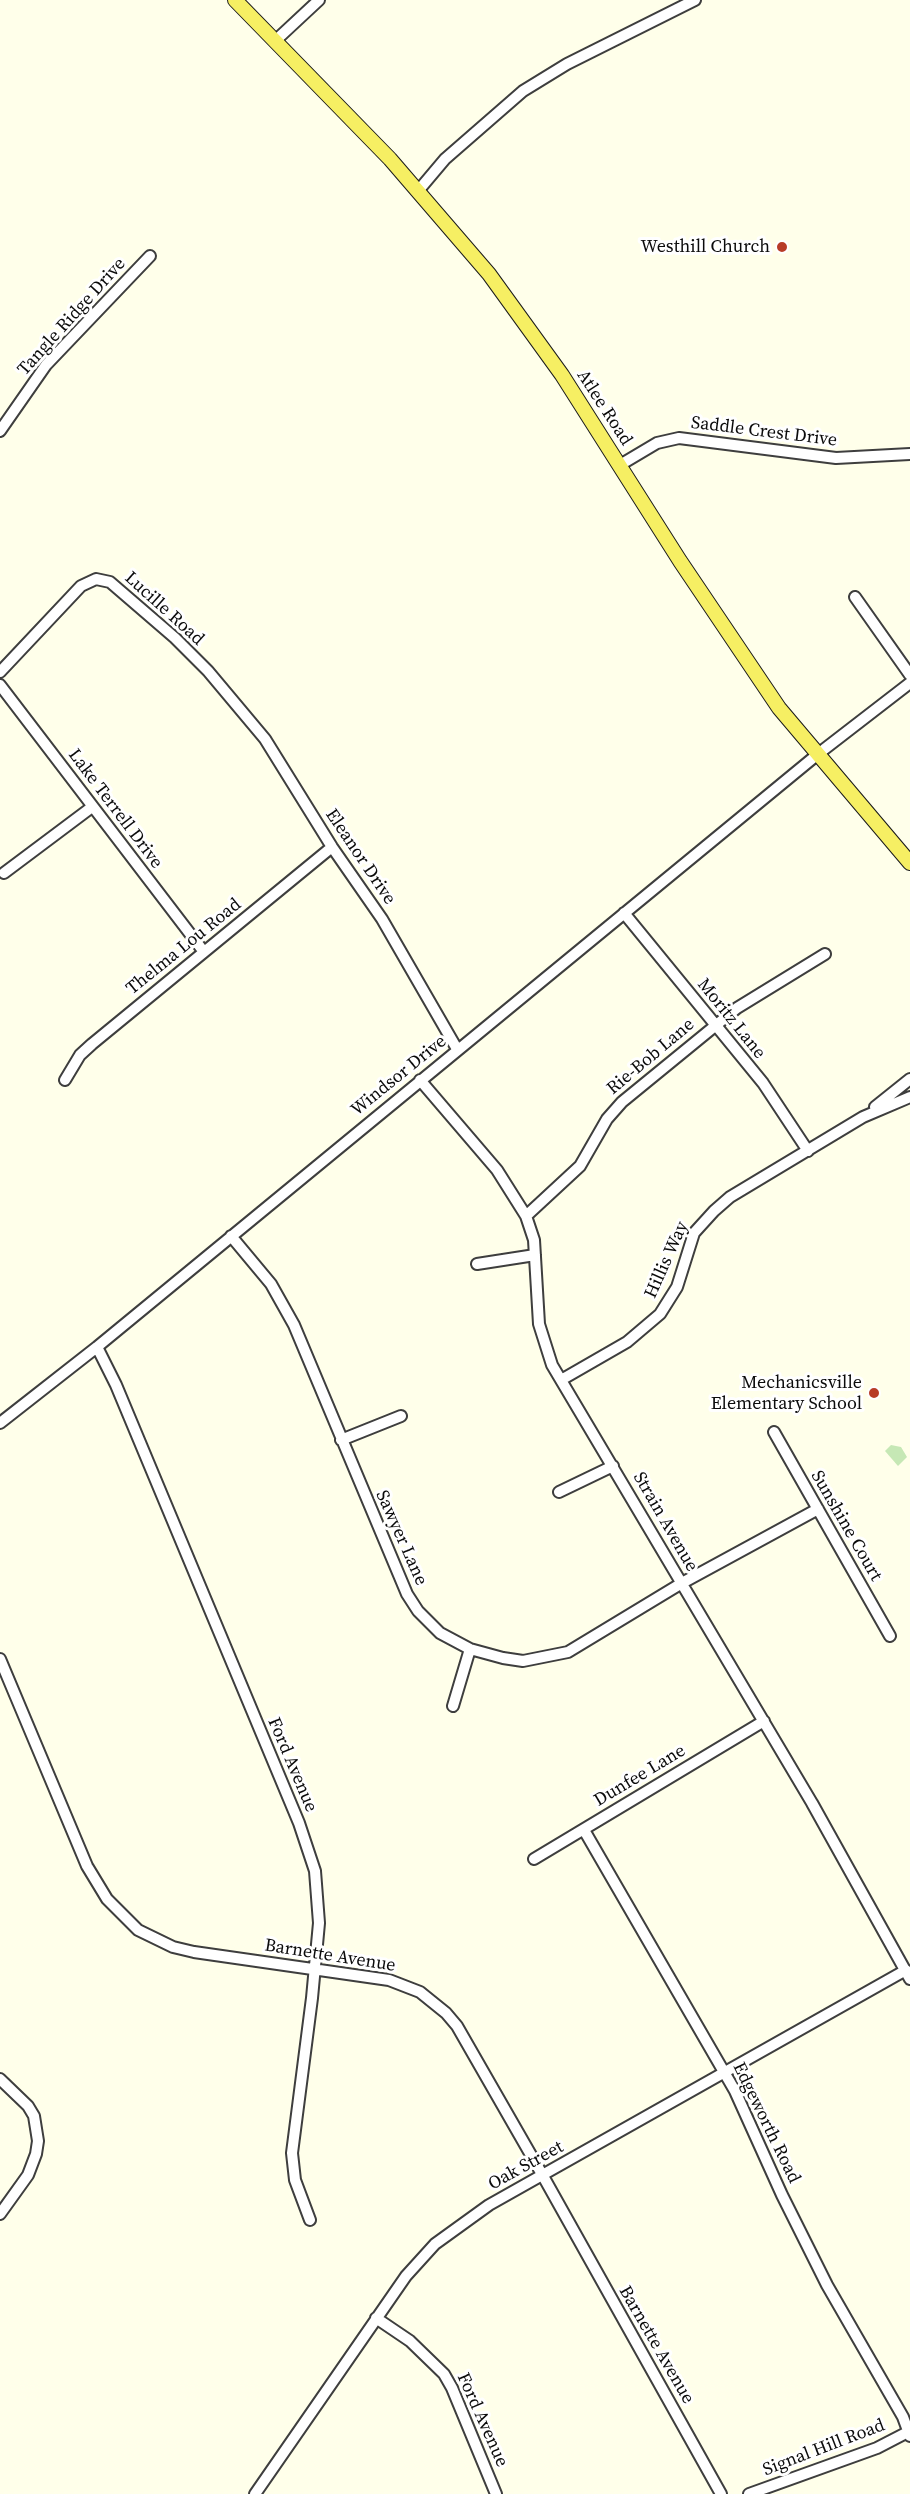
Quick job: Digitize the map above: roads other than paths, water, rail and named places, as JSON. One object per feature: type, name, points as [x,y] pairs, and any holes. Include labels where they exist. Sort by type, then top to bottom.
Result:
[{"type":"main road","name":"Atlee Road","points":[[235,0],[418,191],[460,238],[521,315],[778,708],[910,862]]},
{"type":"street","points":[[275,41],[319,0]]},
{"type":"street","points":[[418,191],[445,159],[530,86],[567,64],[695,0]]},
{"type":"street","name":"Tangle Ridge Drive","points":[[0,431],[46,364],[150,256]]},
{"type":"street","name":"Saddle Crest Drive","points":[[620,465],[657,443],[679,438],[836,458],[910,454]]},
{"type":"street","name":"Lucille Road","points":[[0,672],[81,586],[88,581],[103,579],[110,582],[161,625],[225,690]]},
{"type":"street","points":[[855,597],[910,675]]},
{"type":"street","name":"Windsor Drive","points":[[0,1423],[98,1347],[818,754],[910,683]]},
{"type":"street","name":"Lake Terrell Drive","points":[[0,685],[204,952]]},
{"type":"street","name":"Eleanor Drive","points":[[225,690],[265,739],[332,848],[381,919],[457,1049]]},
{"type":"street","points":[[4,873],[92,807]]},
{"type":"street","name":"Thelma Lou Road","points":[[65,1080],[80,1055],[92,1044],[332,848]]},
{"type":"street","name":"Moritz Lane","points":[[624,913],[762,1083],[808,1151]]},
{"type":"street","name":"Rie-Bob Lane","points":[[526,1216],[580,1166],[616,1108],[737,1008],[825,954]]},
{"type":"street","name":"Hillis Way","points":[[864,1117],[910,1079]]},
{"type":"street","name":"Strain Avenue","points":[[420,1080],[497,1170],[526,1216],[535,1255],[539,1324],[544,1345],[561,1380],[764,1720],[908,1975]]},
{"type":"street","name":"Hillis Way","points":[[561,1380],[627,1342],[660,1314],[677,1287],[694,1233],[714,1210],[730,1197],[864,1117],[910,1097]]},
{"type":"street","name":"Sawyer Lane","points":[[231,1236],[257,1265],[282,1302],[407,1594],[418,1611],[440,1633],[470,1649],[523,1661],[568,1652],[682,1583],[818,1509]]},
{"type":"street","points":[[477,1264],[535,1255]]},
{"type":"street","name":"Ford Avenue","points":[[98,1347],[125,1406],[308,1847],[318,1897],[315,1969],[291,2153],[295,2181],[310,2220]]},
{"type":"street","points":[[341,1440],[401,1416]]},
{"type":"street","name":"Sunshine Court","points":[[774,1432],[890,1636]]},
{"type":"street","points":[[560,1492],[613,1466]]},
{"type":"street","points":[[453,1706],[470,1649]]},
{"type":"street","name":"Barnette Avenue","points":[[0,1659],[87,1866],[97,1885],[122,1916],[138,1930],[194,1953],[388,1980],[408,1986],[434,2002],[457,2026],[721,2494]]},
{"type":"street","name":"Dunfee Lane","points":[[534,1859],[764,1720]]},
{"type":"street","name":"Edgeworth Road","points":[[584,1830],[724,2073],[827,2285],[910,2433]]},
{"type":"street","name":"Oak Street","points":[[255,2494],[406,2276],[435,2244],[489,2205],[724,2073],[908,1975]]},
{"type":"street","points":[[0,2079],[28,2106],[34,2116],[38,2141],[30,2169],[0,2214]]},
{"type":"street","name":"Ford Avenue","points":[[376,2318],[410,2341],[444,2374],[496,2494]]},
{"type":"street","name":"Signal Hill Road","points":[[748,2494],[877,2448],[910,2433]]},
{"type":"place","name":"Westhill Church","points":[[782,247]]},
{"type":"place","name":"Mechanicsville Elementary School","points":[[874,1393]]}]
